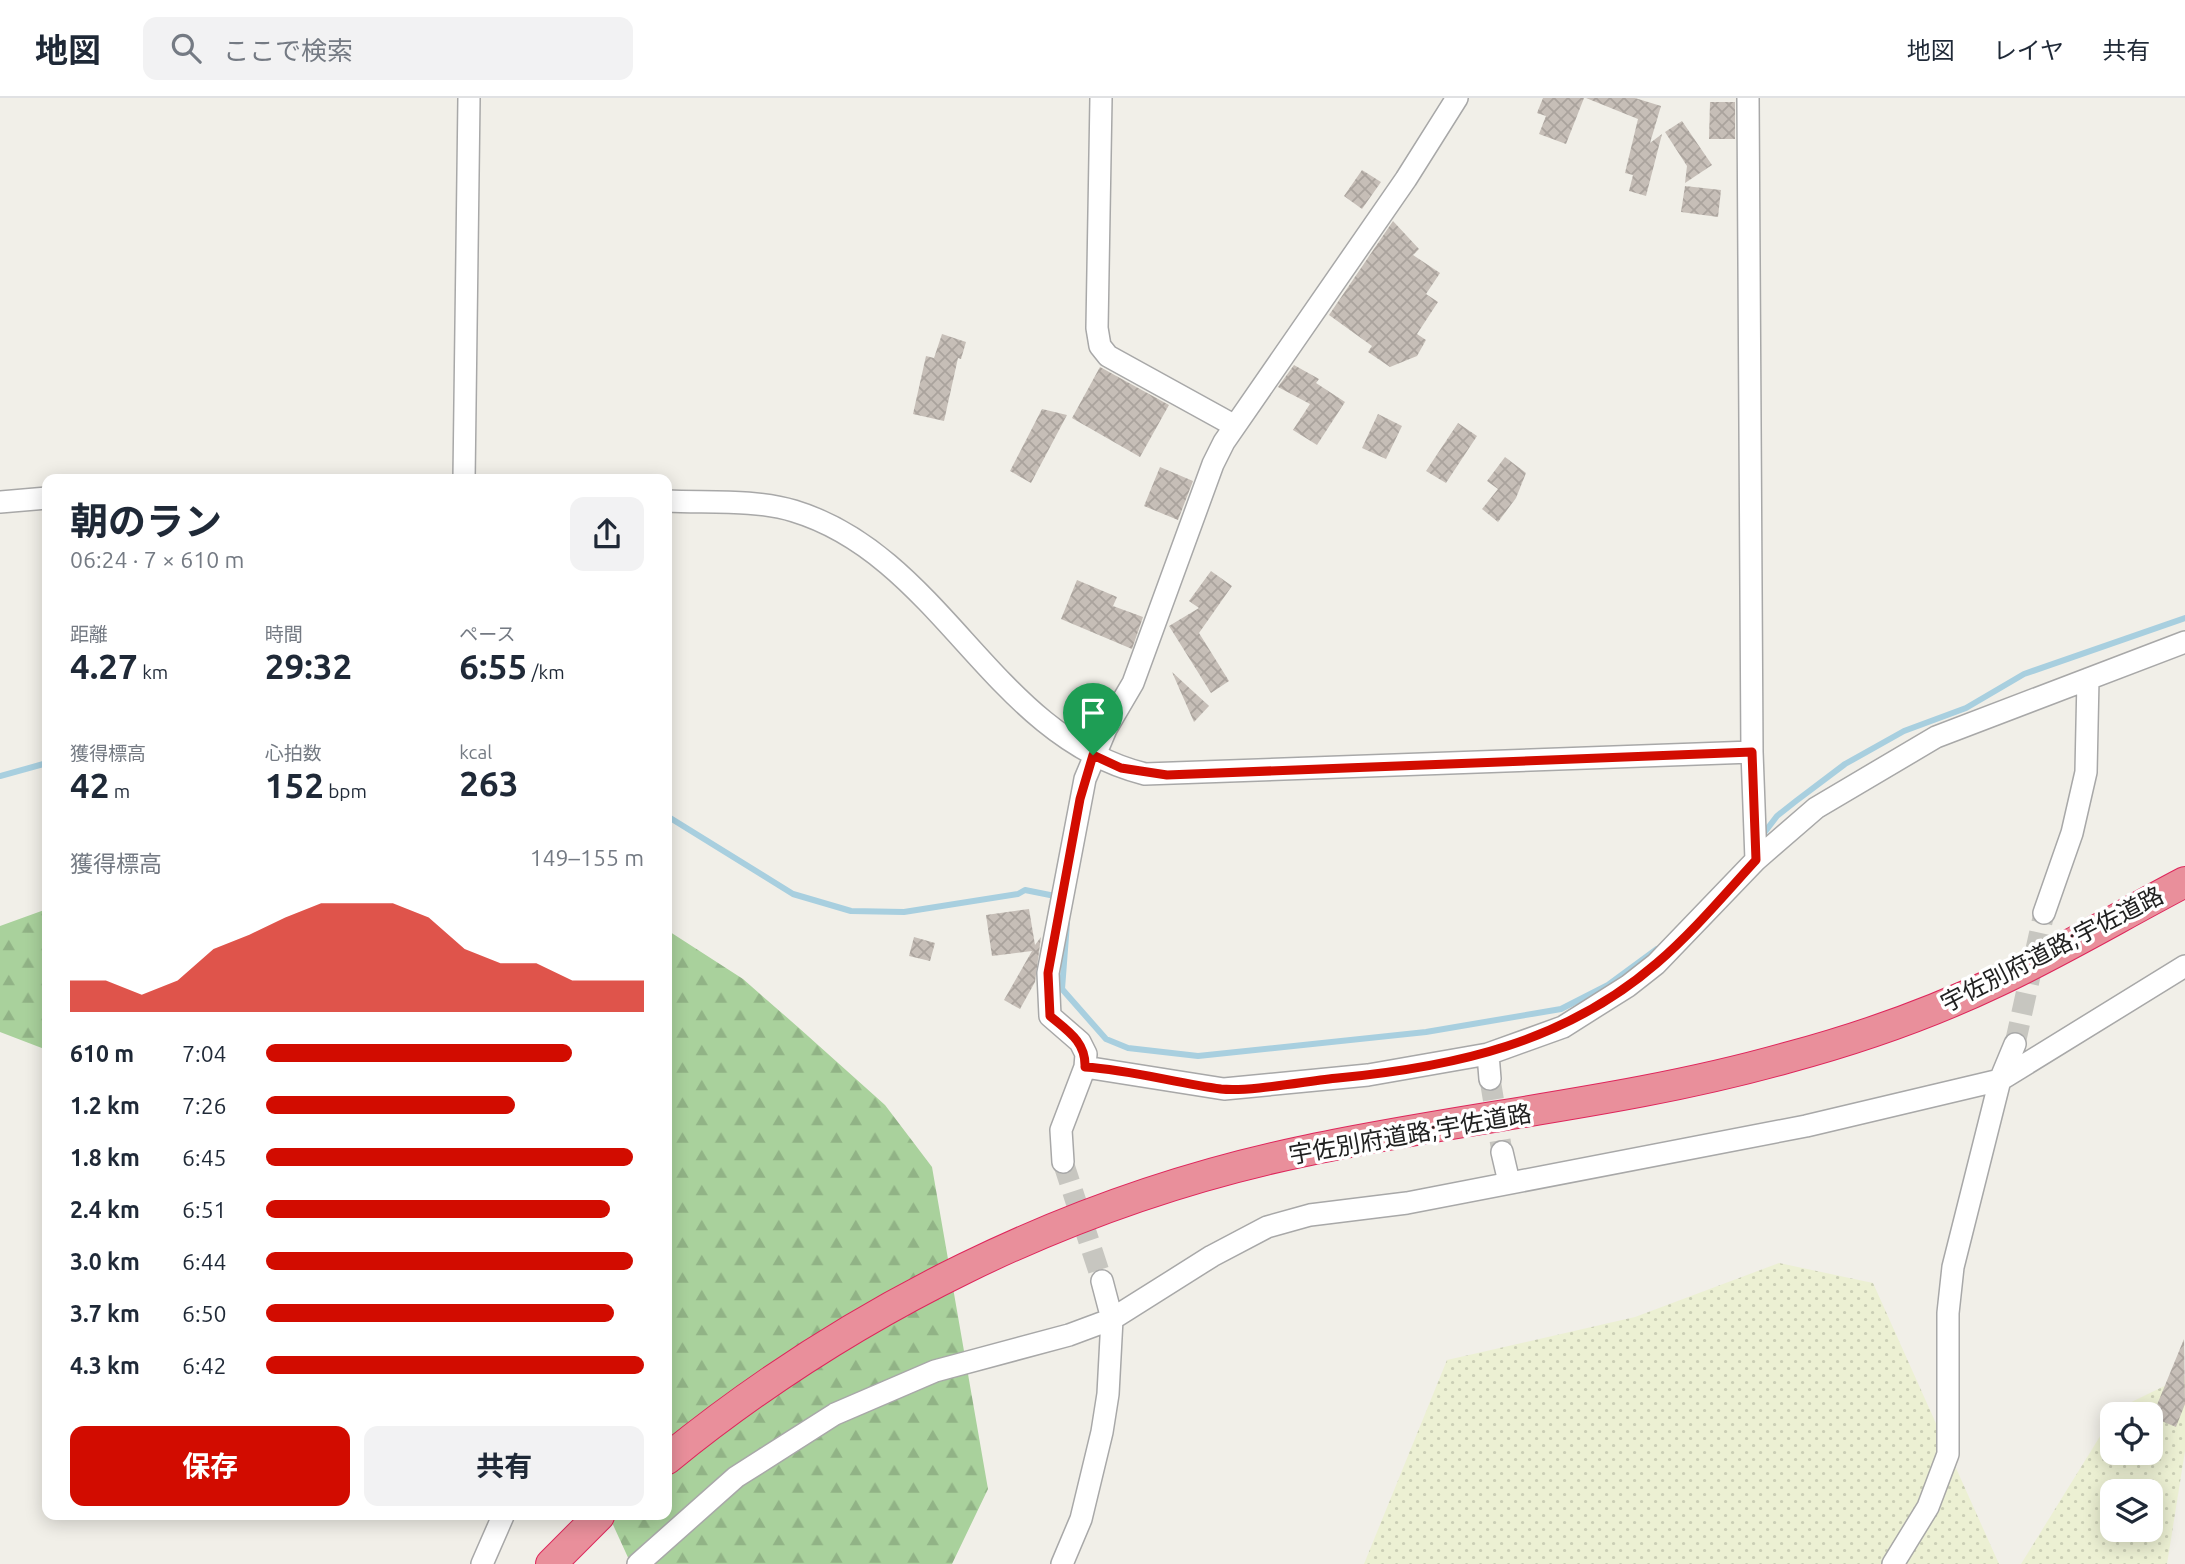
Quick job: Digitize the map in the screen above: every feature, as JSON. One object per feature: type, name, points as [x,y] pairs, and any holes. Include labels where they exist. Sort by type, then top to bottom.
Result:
[{"type":"highway","name":"宇佐別府道路;宇佐道路","points":[[672,1455],[781,1373],[840,1337],[962,1271],[1067,1223],[1170,1187],[1299,1152],[1613,1098],[1787,1058],[1916,1016],[1997,982],[2185,881]]},
{"type":"highway","points":[[551,1564],[592,1522]]},
{"type":"highway","points":[[557,1564],[592,1522]]},
{"type":"street","points":[[464,474],[470,98]]},
{"type":"street","points":[[1101,98],[1097,328],[1100,346],[1108,356],[1235,426]]},
{"type":"street","points":[[1063,1162],[1061,1130],[1085,1067],[1086,1054],[1080,1042],[1050,1016],[1047,997],[1063,884],[1080,799],[1093,755],[1133,683],[1213,464],[1235,426],[1406,179],[1457,98]]},
{"type":"street","points":[[1748,98],[1752,752],[1756,860]]},
{"type":"street","points":[[0,502],[42,498]]},
{"type":"street","points":[[672,501],[793,511],[851,537],[872,552],[932,606],[1021,704],[1044,724],[1093,755],[1121,768],[1167,775],[1752,752]]},
{"type":"street","points":[[1085,1067],[1150,1075],[1224,1089],[1368,1075],[1488,1054],[1563,1027],[1628,986],[1684,938],[1756,860],[1816,808],[1936,737],[2185,642]]},
{"type":"street","points":[[2044,913],[2071,833],[2086,772],[2088,679]]},
{"type":"street","points":[[638,1564],[736,1477],[835,1414],[935,1371],[1069,1335],[1112,1319],[1212,1256],[1267,1227],[1310,1215],[1407,1203],[1806,1126],[2000,1080],[2185,966]]},
{"type":"street","points":[[1893,1564],[1928,1507],[1948,1454],[1948,1313],[1953,1268],[2000,1080],[2015,1044]]},
{"type":"street","points":[[1488,1054],[1490,1079]]},
{"type":"street","points":[[1502,1152],[1509,1182]]},
{"type":"street","points":[[1062,1564],[1081,1518],[1102,1432],[1112,1319],[1102,1281]]},
{"type":"street","points":[[482,1564],[501,1520]]},
{"type":"green space","points":[[42,911],[42,1048],[0,1032],[0,926]]},
{"type":"green space","points":[[672,933],[743,979],[885,1105],[932,1167],[988,1489],[952,1564],[631,1564],[611,1520],[672,1520]]},
{"type":"green space","points":[[1779,1263],[1873,1283],[1999,1564],[1364,1564],[1447,1360],[1635,1317]]},
{"type":"green space","points":[[2185,1376],[2185,1451],[2167,1564],[2021,1564],[2100,1436],[2100,1465],[2163,1465],[2163,1402],[2131,1402]]},
{"type":"building","points":[[1543,98],[1584,98],[1566,144],[1539,134],[1546,116],[1537,113]]},
{"type":"building","points":[[1586,98],[1635,98],[1661,106],[1650,143],[1662,134],[1646,196],[1629,191],[1633,175],[1625,173],[1638,119]]},
{"type":"building","points":[[1710,102],[1735,102],[1735,139],[1709,139]]},
{"type":"building","points":[[1682,121],[1712,165],[1685,183],[1687,166],[1665,132]]},
{"type":"building","points":[[1362,170],[1381,182],[1362,209],[1344,196]]},
{"type":"building","points":[[1685,186],[1721,190],[1718,217],[1681,212]]},
{"type":"building","points":[[1393,221],[1419,249],[1413,255],[1440,273],[1426,294],[1438,302],[1417,334],[1426,340],[1417,356],[1390,367],[1368,352],[1372,346],[1329,315]]},
{"type":"building","points":[[942,334],[966,342],[961,359],[958,358],[944,421],[913,414],[926,356],[934,358]]},
{"type":"building","points":[[1294,365],[1319,379],[1316,383],[1345,402],[1317,445],[1293,430],[1310,404],[1278,387]]},
{"type":"building","points":[[1100,367],[1169,405],[1140,457],[1072,418]]},
{"type":"building","points":[[1042,409],[1067,415],[1031,483],[1010,471]]},
{"type":"building","points":[[1378,414],[1402,426],[1386,459],[1362,448]]},
{"type":"building","points":[[1458,423],[1477,436],[1446,483],[1426,471]]},
{"type":"building","points":[[1505,457],[1526,473],[1516,498],[1498,522],[1482,509],[1498,489],[1487,481]]},
{"type":"building","points":[[1160,467],[1193,481],[1178,520],[1144,506]]},
{"type":"building","points":[[1211,571],[1232,586],[1199,633],[1229,681],[1211,693],[1169,626],[1199,608],[1189,601]]},
{"type":"building","points":[[1077,580],[1117,597],[1113,606],[1143,617],[1132,649],[1061,619]]},
{"type":"building","points":[[1172,672],[1209,706],[1194,722]]},
{"type":"building","points":[[1029,909],[1035,945],[1041,937],[1035,982],[1020,1009],[1004,1000],[1032,951],[992,956],[986,915]]},
{"type":"building","points":[[914,937],[935,943],[930,961],[909,956]]},
{"type":"building","points":[[2184,1339],[2185,1404],[2176,1427],[2163,1422],[2163,1402],[2158,1402]]},
{"type":"waterway","points":[[1761,837],[1777,816],[1845,764],[1904,731],[1966,708],[2024,674],[2185,618]]},
{"type":"waterway","points":[[0,776],[42,764]]},
{"type":"waterway","points":[[672,819],[793,894],[851,911],[904,912],[1018,894],[1025,890],[1060,897]]},
{"type":"waterway","points":[[1067,923],[1062,989],[1106,1039],[1128,1048],[1198,1056],[1426,1032],[1561,1009],[1608,985],[1657,949]]},
{"type":"tunnel","points":[[2015,1044],[2044,913]]},
{"type":"tunnel","points":[[1490,1079],[1502,1152]]},
{"type":"tunnel","points":[[1063,1162],[1102,1281]]},
{"type":"route","points":[[1752,752],[1756,860],[1684,938],[1657,964],[1628,986],[1563,1027],[1488,1054],[1368,1075],[1224,1089],[1150,1075],[1089,1068],[1085,1067],[1086,1054],[1080,1042],[1050,1016],[1047,997],[1048,973],[1063,884],[1080,799],[1093,755],[1121,768],[1145,774],[1167,775],[1752,752]]}]
